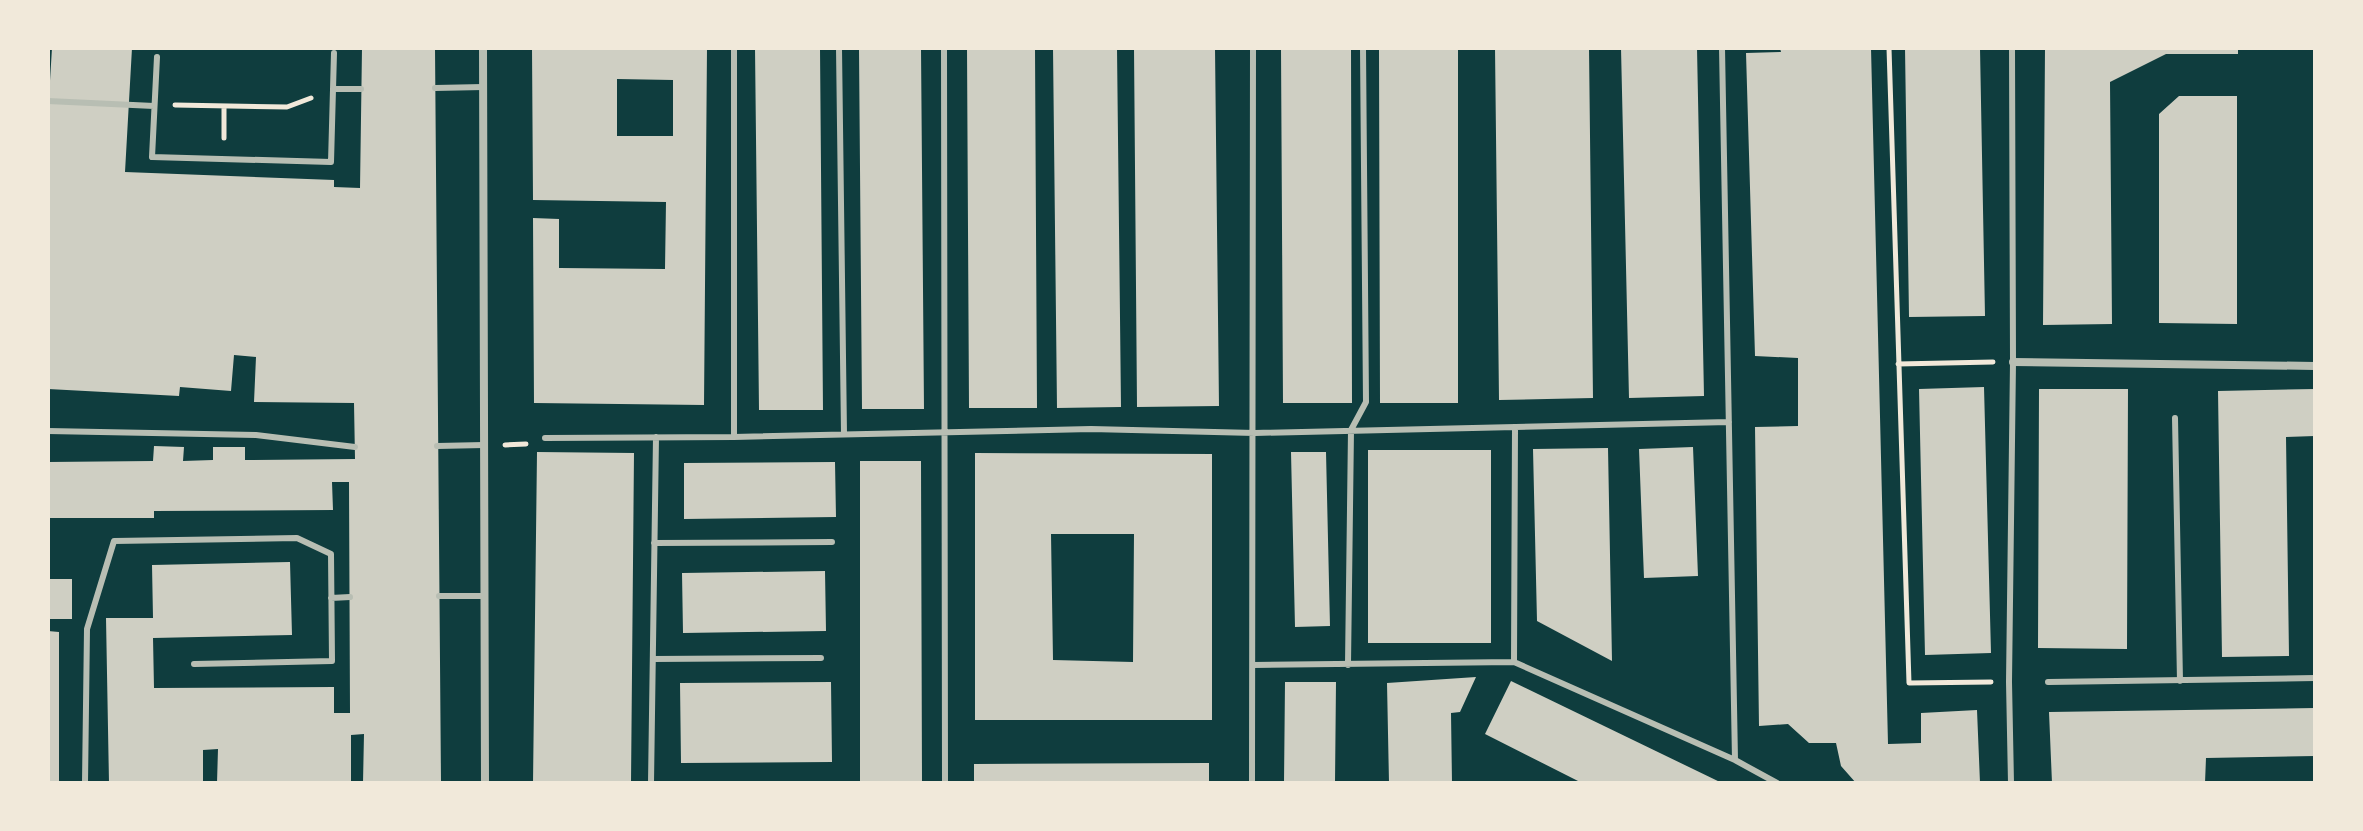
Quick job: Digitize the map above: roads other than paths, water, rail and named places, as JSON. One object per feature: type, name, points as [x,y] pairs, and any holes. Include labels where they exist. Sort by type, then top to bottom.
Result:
[{"type":"street","points":[[483,48],[485,783]]},
{"type":"street","points":[[2013,362],[2315,366]]},
{"type":"lane","points":[[734,48],[734,437]]},
{"type":"lane","points":[[839,48],[844,434]]},
{"type":"lane","points":[[944,48],[945,783]]},
{"type":"lane","points":[[1252,783],[1255,433],[1253,48]]},
{"type":"lane","points":[[1348,665],[1351,430],[1366,402],[1363,48]]},
{"type":"lane","points":[[1722,48],[1735,760]]},
{"type":"lane","points":[[2011,783],[2012,48]]},
{"type":"lane","points":[[157,57],[152,157],[331,162],[334,53]]},
{"type":"lane","points":[[435,88],[483,87]]},
{"type":"lane","points":[[333,89],[361,89]]},
{"type":"lane","points":[[48,101],[154,106]]},
{"type":"lane","points":[[2175,418],[2180,681]]},
{"type":"lane","points":[[545,438],[1091,429],[1255,433],[1729,422]]},
{"type":"lane","points":[[1514,662],[1515,427]]},
{"type":"lane","points":[[48,431],[256,435],[355,447]]},
{"type":"lane","points":[[651,783],[656,437]]},
{"type":"lane","points":[[437,446],[484,445]]},
{"type":"lane","points":[[85,783],[87,629],[114,541],[297,538],[331,554],[332,661],[194,664]]},
{"type":"lane","points":[[654,543],[832,542]]},
{"type":"lane","points":[[439,596],[485,596]]},
{"type":"lane","points":[[331,598],[350,597]]},
{"type":"lane","points":[[653,659],[821,658]]},
{"type":"lane","points":[[1253,665],[1514,662],[1735,760],[1777,783]]},
{"type":"lane","points":[[2048,682],[2315,678]]}]
